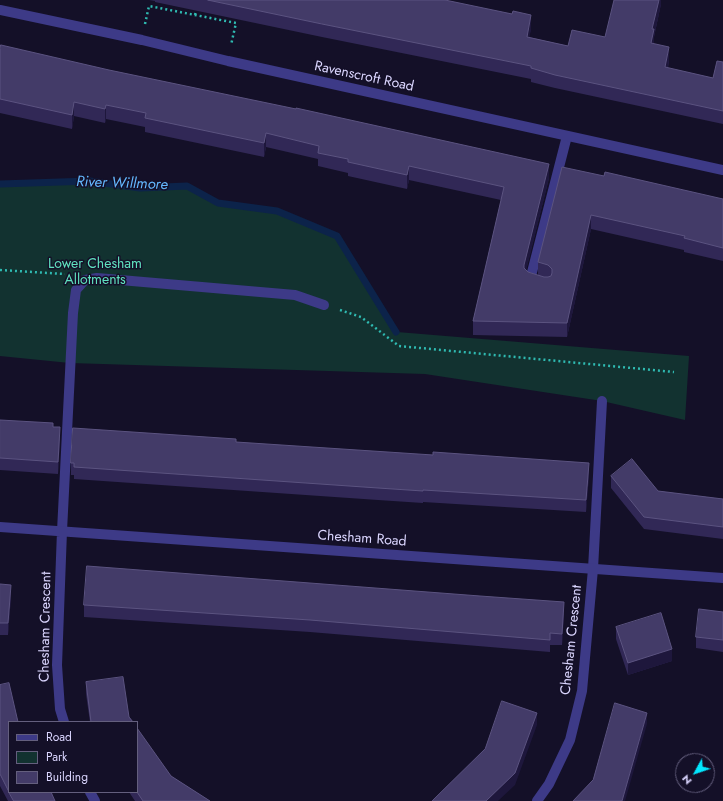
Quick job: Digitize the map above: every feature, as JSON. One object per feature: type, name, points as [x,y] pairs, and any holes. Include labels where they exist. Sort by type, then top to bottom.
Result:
[{"type":"street","name":"Ravenscroft Road","points":[[0,10],[142,40],[228,61],[723,170]]},
{"type":"street","points":[[546,285],[530,280],[567,136]]},
{"type":"street","name":"Chesham Crescent","points":[[64,721],[60,709],[57,665],[62,531],[73,314],[76,290],[85,280],[97,278],[295,295],[324,304]]},
{"type":"street","name":"Chesham Crescent","points":[[537,801],[549,784],[570,740],[582,691],[593,569],[602,401]]},
{"type":"street","name":"Chesham Road","points":[[0,527],[723,578]]},
{"type":"path","points":[[149,6],[236,23],[228,61]]},
{"type":"path","points":[[195,15],[196,11]]},
{"type":"path","points":[[0,270],[65,274]]},
{"type":"path","points":[[324,304],[361,316],[399,346],[674,372]]},
{"type":"green space","name":"Lower Chesham Allotments","points":[[90,181],[140,188],[187,186],[218,203],[277,211],[337,236],[397,332],[689,356],[685,420],[602,401],[425,374],[70,363],[0,356],[0,184]]},
{"type":"building","points":[[208,0],[445,0],[512,14],[513,11],[531,15],[527,37],[568,46],[572,30],[605,37],[614,0],[659,0],[652,29],[654,29],[651,43],[669,47],[665,67],[713,78],[717,61],[723,62],[723,111],[555,75],[531,68],[531,66]]},
{"type":"building","points":[[1,45],[109,70],[296,108],[549,164],[524,265],[524,268],[528,272],[544,277],[551,276],[552,269],[548,265],[538,262],[562,167],[604,176],[605,172],[723,199],[723,248],[684,238],[685,236],[591,215],[567,323],[473,321],[504,187],[409,166],[407,175],[348,162],[348,159],[318,153],[319,146],[266,133],[264,143],[145,118],[146,113],[106,105],[105,109],[74,102],[72,115],[0,99]]},
{"type":"building","points":[[0,420],[53,423],[53,427],[60,427],[58,462],[0,458]]},
{"type":"building","points":[[73,428],[236,439],[236,442],[433,455],[433,452],[589,463],[586,500],[423,491],[74,467],[74,463],[71,463]]},
{"type":"building","points":[[632,459],[658,491],[723,499],[723,527],[644,517],[611,476]]},
{"type":"building","points":[[87,566],[564,602],[562,634],[550,633],[550,640],[310,620],[84,605]]},
{"type":"building","points":[[0,584],[11,585],[8,623],[0,623]]},
{"type":"building","points":[[699,609],[723,612],[723,640],[696,637]]},
{"type":"building","points":[[661,613],[672,649],[628,663],[616,627]]},
{"type":"building","points":[[123,677],[129,717],[132,721],[91,721],[86,682]]},
{"type":"building","points":[[9,683],[18,721],[8,721],[8,790],[0,774],[0,685]]},
{"type":"building","points":[[502,701],[537,713],[515,773],[486,801],[432,801],[485,749]]},
{"type":"building","points":[[615,703],[647,713],[622,801],[573,801],[593,780]]},
{"type":"building","points":[[138,729],[171,776],[210,801],[143,801],[138,793]]},
{"type":"building","points":[[10,793],[51,793],[55,801],[14,801]]},
{"type":"waterway","name":"River Willmore","points":[[0,184],[90,181],[140,188],[187,186],[218,203],[277,211],[337,236],[396,332]]}]
